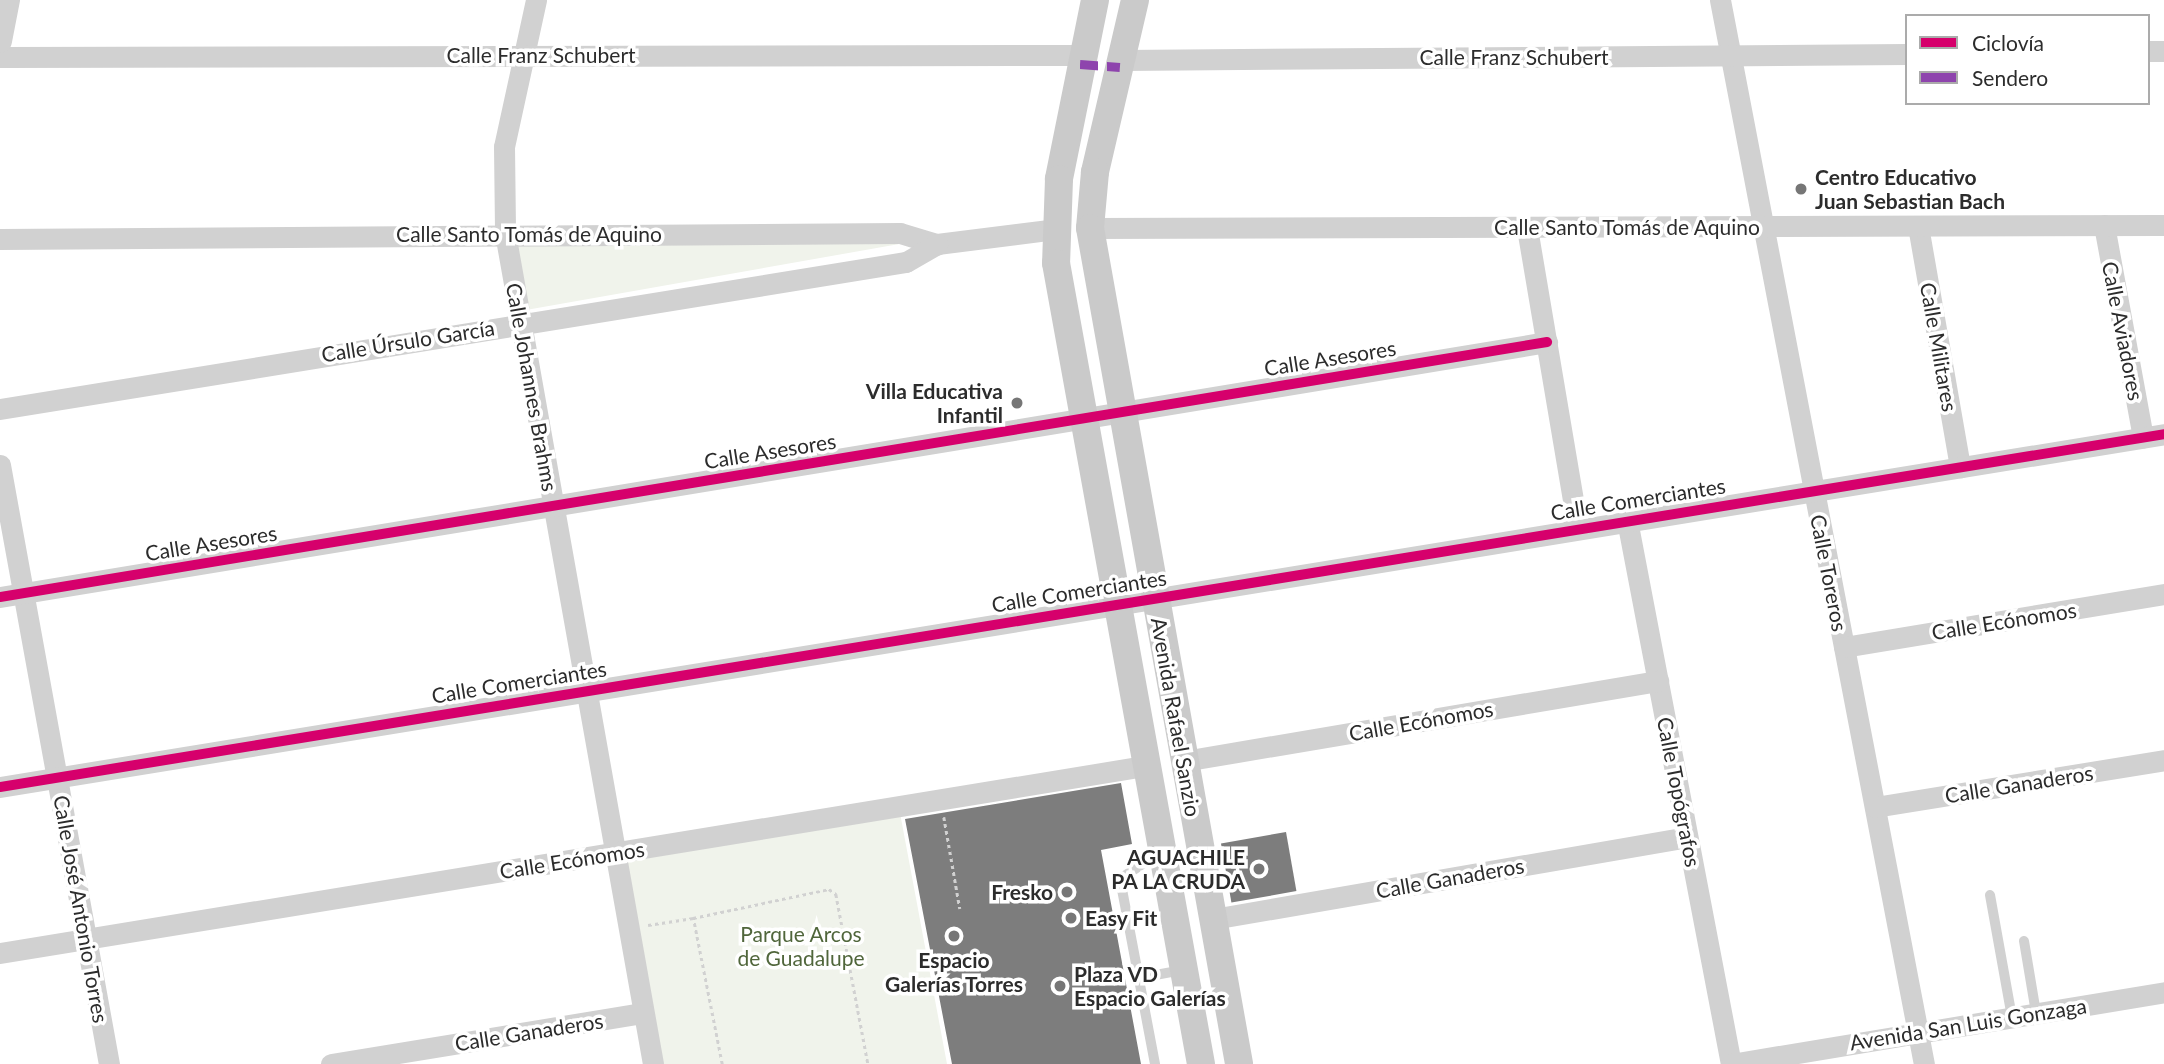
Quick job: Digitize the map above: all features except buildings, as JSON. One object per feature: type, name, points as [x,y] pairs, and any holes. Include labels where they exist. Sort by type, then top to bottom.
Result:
[{"type":"main road","name":"Avenida Rafael Sanzio","points":[[1095,0],[1082,55],[1055,229],[1084,418],[1201,1064]]},
{"type":"main road","name":"Avenida Rafael Sanzio","points":[[1135,0],[1095,172],[1090,228],[1239,1064]]},
{"type":"street","points":[[0,41],[8,0]]},
{"type":"street","name":"Calle Johannes Brahms","points":[[536,0],[504,147],[505,233],[653,1064]]},
{"type":"street","name":"Calle Toreros","points":[[1720,0],[1924,1064]]},
{"type":"street","name":"Calle Franz Schubert","points":[[1122,60],[1905,54]]},
{"type":"street","name":"Calle Franz Schubert","points":[[0,57],[1082,55]]},
{"type":"street","name":"Calle Aviadores","points":[[2104,225],[2154,436]]},
{"type":"street","name":"Calle Santo Tomás de Aquino","points":[[1090,228],[2164,225]]},
{"type":"street","name":"Calle Militares","points":[[1918,226],[1961,467]]},
{"type":"street","points":[[1527,228],[1578,528]]},
{"type":"street","name":"Calle Santo Tomás de Aquino","points":[[0,239],[505,233],[900,233],[937,244],[1055,229]]},
{"type":"street","name":"Calle Úrsulo García","points":[[0,409],[905,262],[937,244]]},
{"type":"street","name":"Calle Asesores","points":[[0,597],[1547,342]]},
{"type":"street","name":"Calle Comerciantes","points":[[0,787],[1812,489],[2154,436]]},
{"type":"street","name":"Calle José Antonio Torres","points":[[0,464],[109,1064]]},
{"type":"street","name":"Calle Topógrafos","points":[[1627,520],[1731,1064]]},
{"type":"street","name":"Calle Ecónomos","points":[[1844,648],[2164,594]]},
{"type":"street","name":"Calle Ecónomos","points":[[1184,761],[1658,681]]},
{"type":"street","name":"Calle Ganaderos","points":[[1875,807],[2164,760]]},
{"type":"street","name":"Calle Ecónomos","points":[[0,953],[1145,766]]},
{"type":"street","name":"Calle Ganaderos","points":[[1213,919],[1687,837]]},
{"type":"street","name":"Avenida San Luis Gonzaga","points":[[1731,1064],[2164,992]]},
{"type":"street","name":"Calle Ganaderos","points":[[331,1064],[643,1013]]},
{"type":"lane","points":[[1155,1064],[1121,879],[1161,852]]},
{"type":"lane","points":[[1990,895],[2012,1017]]},
{"type":"lane","points":[[2024,941],[2036,1013]]},
{"type":"lane","points":[[1139,978],[1183,970]]},
{"type":"path","points":[[941,800],[960,909]]},
{"type":"path","points":[[628,928],[693,918],[829,889],[836,894],[868,1064]]},
{"type":"path","points":[[693,918],[722,1064]]},
{"type":"green space","points":[[513,242],[905,243],[526,310]]},
{"type":"green space","name":"Parque Arcos de Guadalupe","points":[[900,813],[947,1064],[659,1064],[620,856]]},
{"type":"marked path","points":[[1080,64],[1120,67]]},
{"type":"cycle path","points":[[0,597],[1547,342]]},
{"type":"cycle path","points":[[0,787],[2164,434]]},
{"type":"place","name":"Centro Educativo Juan Sebastian Bach","points":[[1801,189]]},
{"type":"place","name":"Villa Educativa Infantil","points":[[1017,403]]},
{"type":"place","name":"AGUACHILE PA LA CRUDA","points":[[1259,869]]},
{"type":"place","name":"Fresko","points":[[1067,892]]},
{"type":"place","name":"Easy Fit","points":[[1071,918]]},
{"type":"place","name":"Espacio Galerías Torres","points":[[954,936]]},
{"type":"place","name":"Plaza VD Espacio Galerías","points":[[1060,986]]}]
